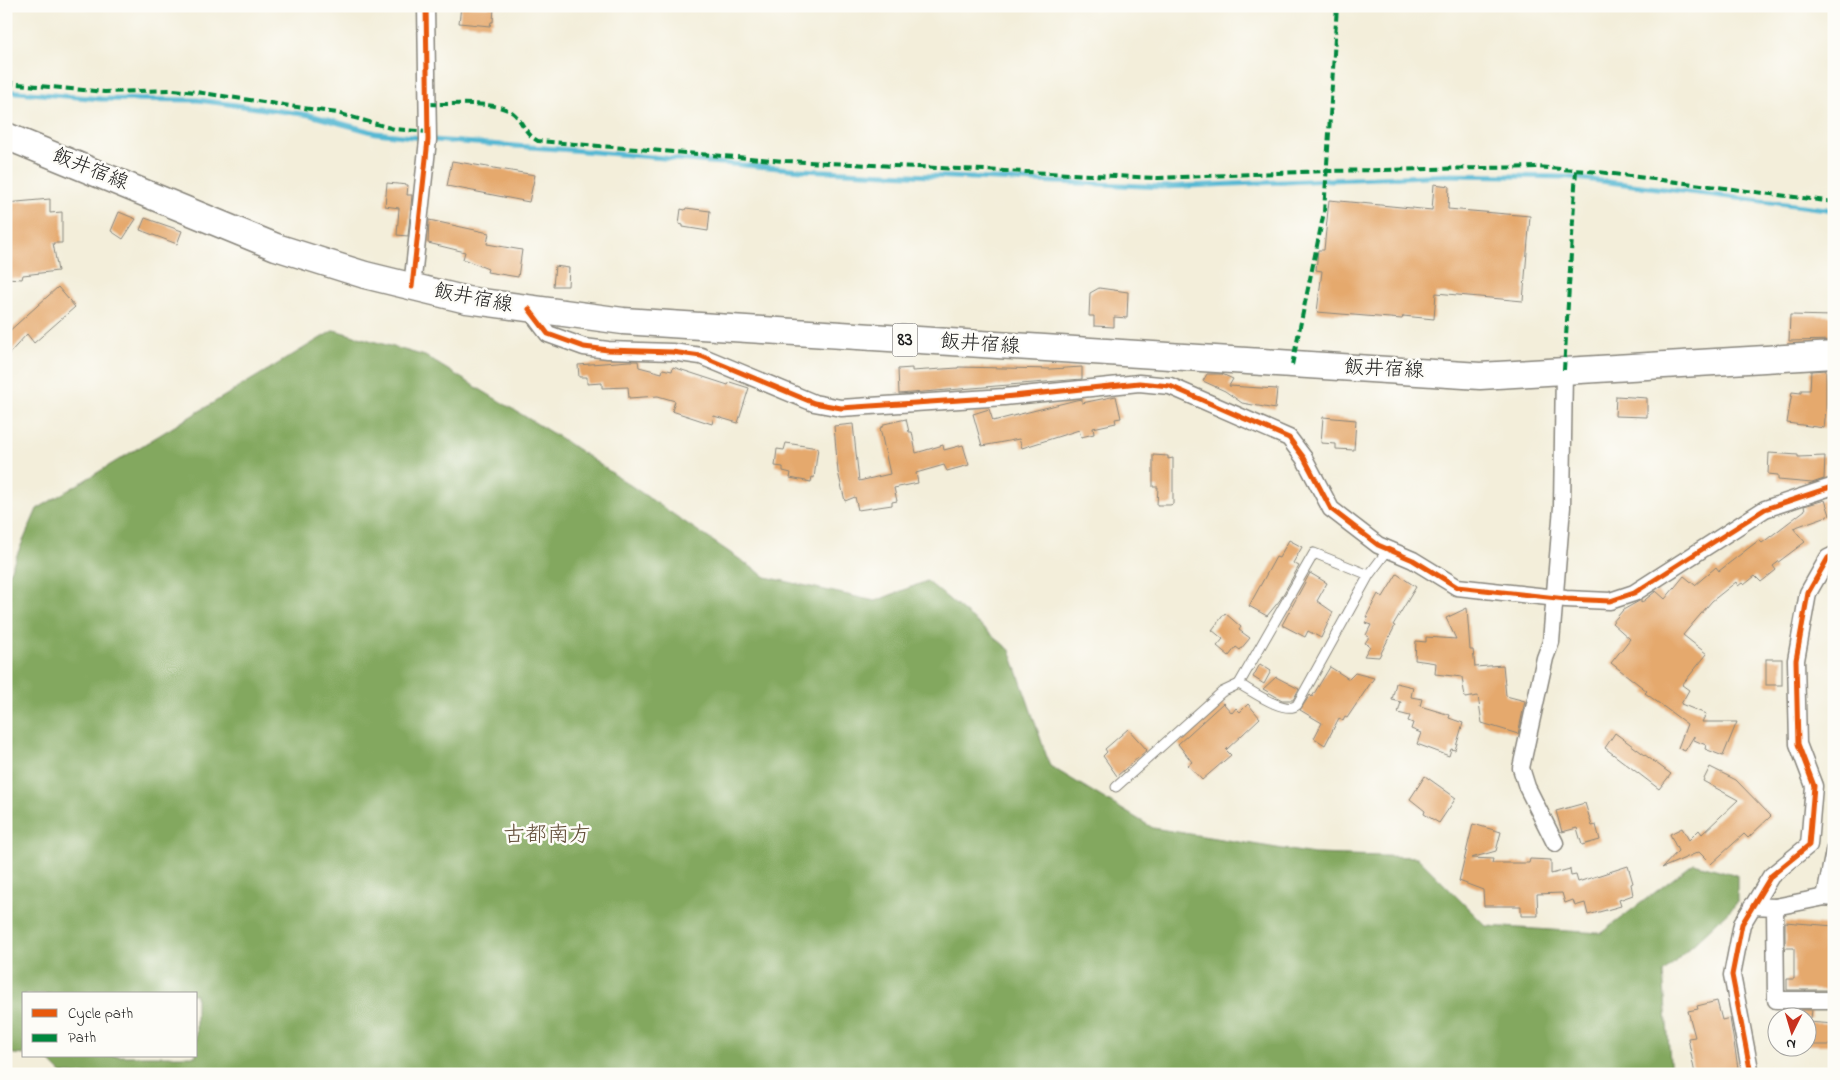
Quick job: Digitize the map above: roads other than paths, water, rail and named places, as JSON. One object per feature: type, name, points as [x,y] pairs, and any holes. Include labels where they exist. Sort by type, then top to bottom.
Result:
[{"type":"main road","name":"飯井宿線","points":[[6,136],[276,247],[412,287],[467,300],[623,322],[1480,376],[1834,355]]},
{"type":"street","points":[[412,287],[428,140],[426,6]]},
{"type":"street","points":[[529,309],[548,334],[584,347],[608,350],[672,352],[701,356],[814,403],[841,408],[1004,397],[1139,383],[1170,386],[1289,438],[1304,458],[1332,509],[1364,536],[1388,550],[1412,560],[1457,587],[1554,598],[1610,601],[1634,593],[1765,509],[1834,486]]},
{"type":"street","points":[[1555,843],[1527,787],[1521,768],[1545,658],[1551,642],[1562,507],[1564,370]]},
{"type":"street","points":[[1751,1074],[1732,975],[1742,924],[1752,906],[1770,876],[1809,845],[1814,786],[1798,744],[1796,660],[1808,593],[1828,558],[1834,554]]},
{"type":"street","points":[[1752,906],[1775,907],[1829,898],[1834,850]]},
{"type":"street","points":[[1775,907],[1776,1000],[1834,1000]]},
{"type":"lane","points":[[1239,684],[1283,708],[1293,708],[1297,705],[1368,575],[1388,550]]},
{"type":"lane","points":[[1116,787],[1222,692],[1239,684],[1314,553],[1368,575]]},
{"type":"waterway","points":[[6,91],[101,99],[198,100],[310,115],[376,133],[422,138]]},
{"type":"waterway","points":[[433,140],[802,170],[1164,187],[1449,175],[1568,177],[1834,210]]},
{"type":"district","name":"古都南方","points":[[547,836]]}]
